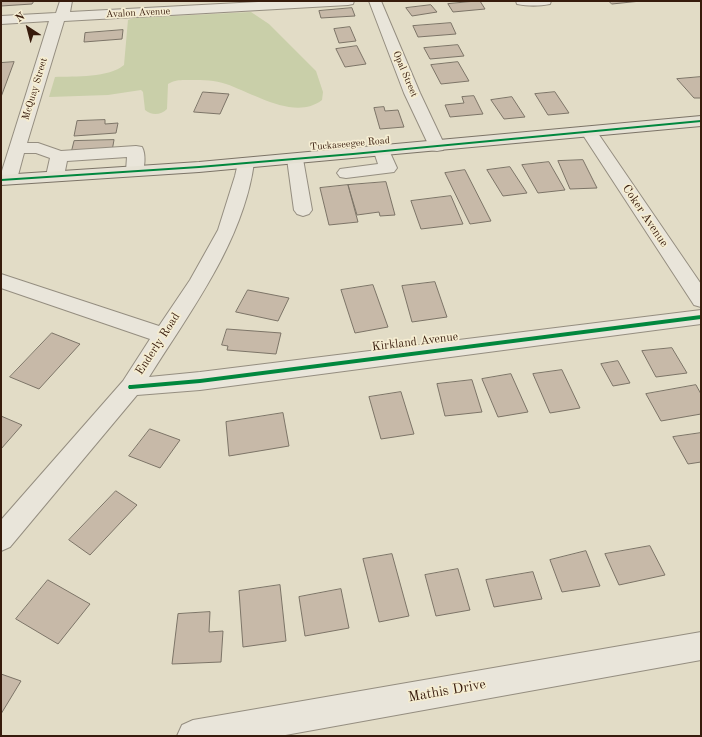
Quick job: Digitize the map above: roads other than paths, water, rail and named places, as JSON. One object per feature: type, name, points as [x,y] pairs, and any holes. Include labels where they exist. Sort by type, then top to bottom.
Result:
[{"type":"main road","name":"Tuckaseegee Road","points":[[5,179],[136,171],[382,152],[701,121]]},
{"type":"street","name":"McQuay Street","points":[[5,179],[17,148],[56,21],[63,13],[66,1]]},
{"type":"street","name":"Avalon Avenue","points":[[1,20],[59,17],[138,7],[348,1]]},
{"type":"street","name":"Opal Street","points":[[375,1],[412,93],[436,146]]},
{"type":"street","points":[[522,1],[545,1]]},
{"type":"street","name":"Coker Avenue","points":[[589,132],[701,300]]},
{"type":"street","points":[[17,148],[38,148],[59,156],[136,151],[136,171]]},
{"type":"street","points":[[346,172],[388,168],[382,152]]},
{"type":"street","points":[[55,176],[59,156]]},
{"type":"street","points":[[295,159],[303,210]]},
{"type":"street","name":"Enderly Road","points":[[1,539],[131,387],[198,283],[226,230],[244,176],[246,163]]},
{"type":"street","points":[[3,282],[164,336]]},
{"type":"street","name":"Kirkland Avenue","points":[[131,387],[200,381],[701,316]]},
{"type":"street","name":"Mathis Drive","points":[[193,736],[701,646]]}]
